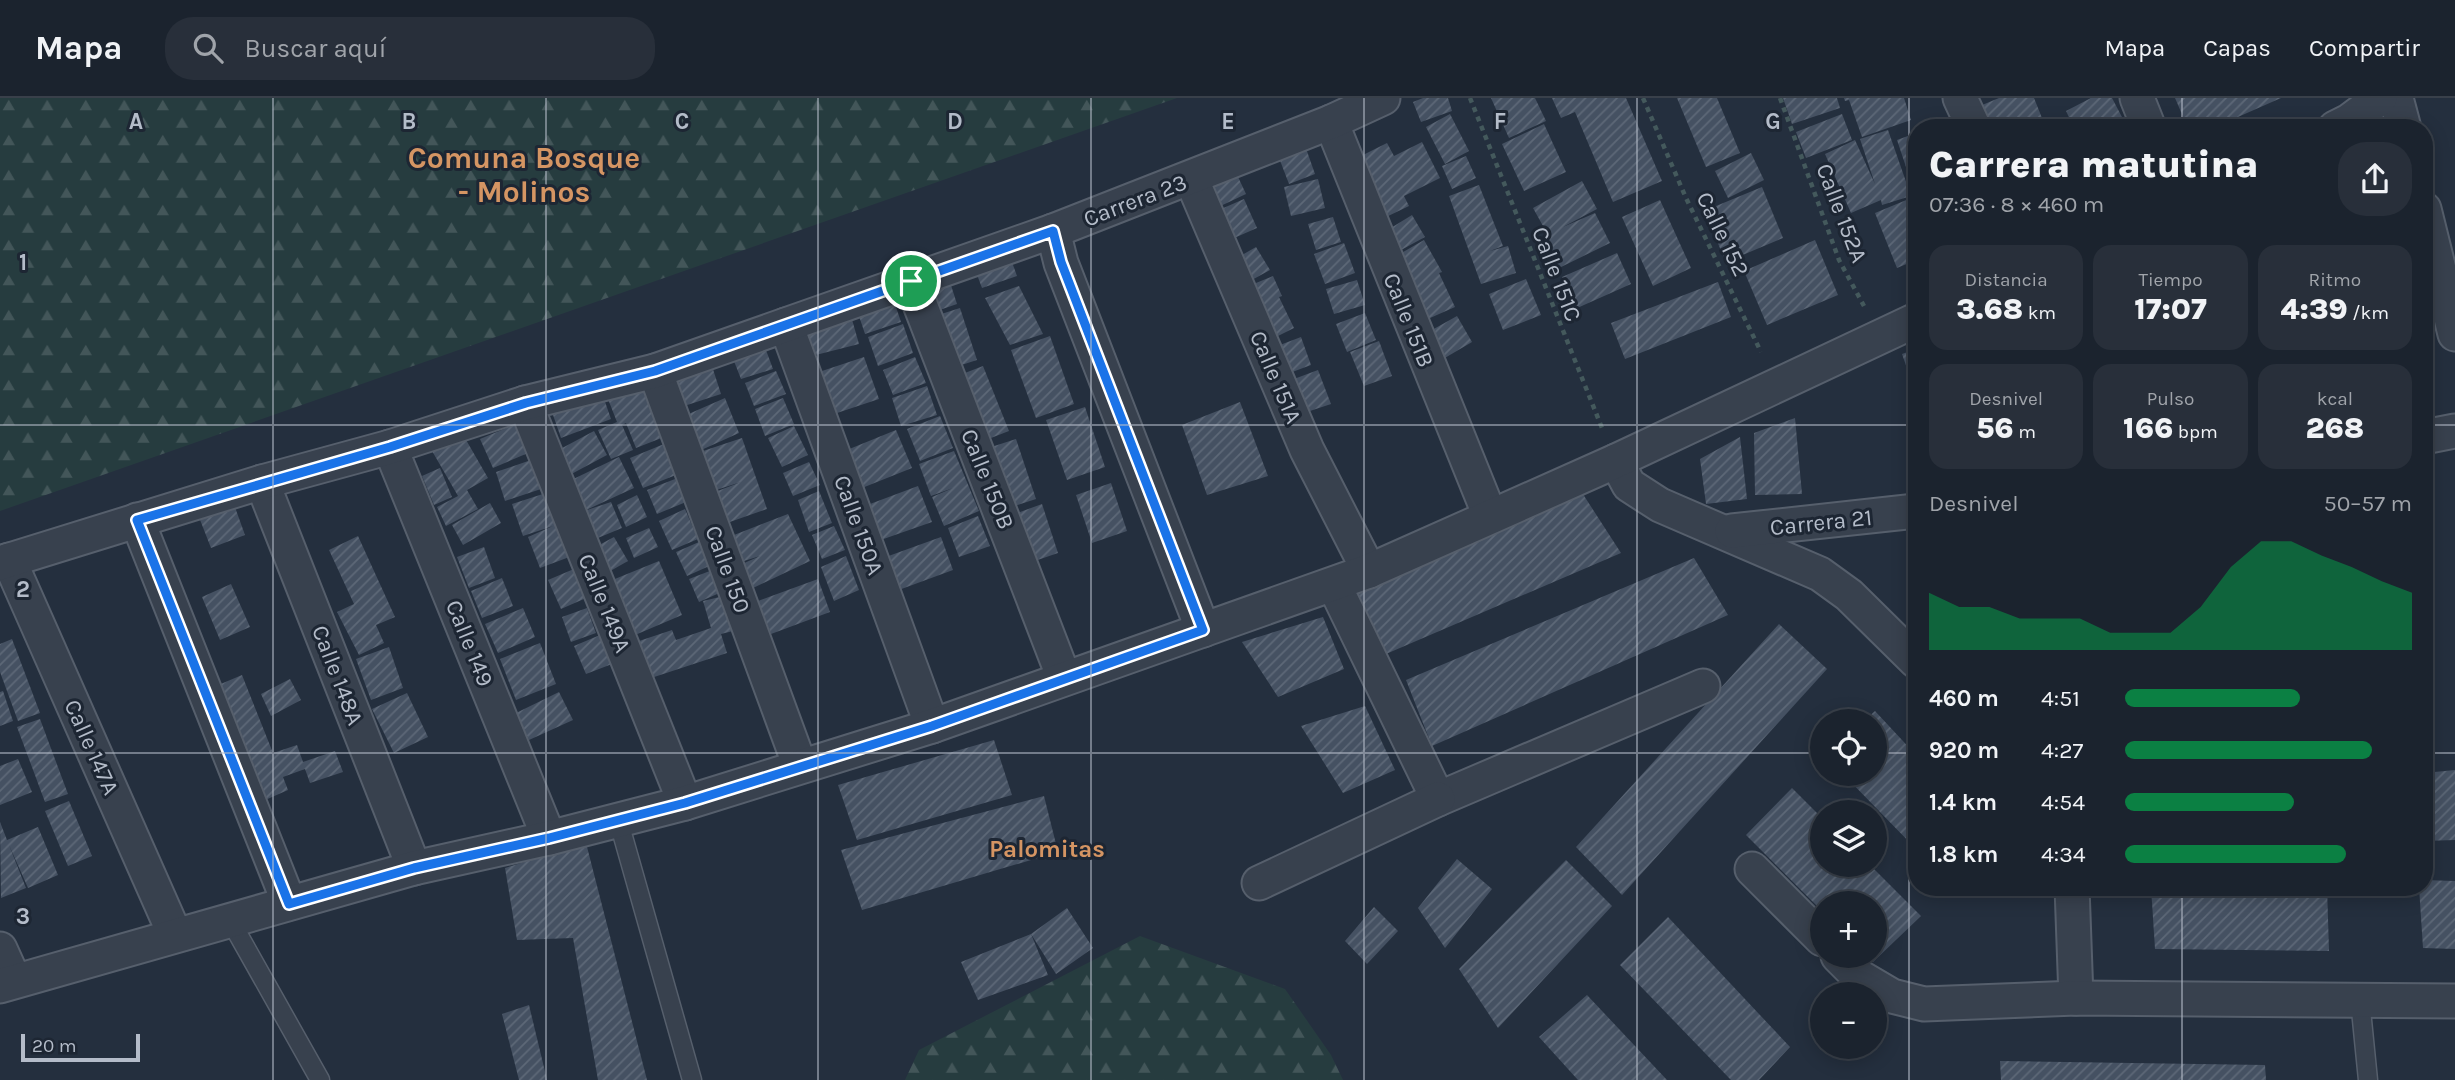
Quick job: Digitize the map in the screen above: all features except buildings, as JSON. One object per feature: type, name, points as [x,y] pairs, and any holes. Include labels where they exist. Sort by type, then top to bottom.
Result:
[{"type":"street","name":"Carrera 23","points":[[4,561],[262,482],[390,447],[526,403],[655,371],[1053,231],[1331,122],[1383,98]]},
{"type":"street","points":[[1960,98],[1970,119]]},
{"type":"street","points":[[2137,98],[2145,119]]},
{"type":"street","points":[[2342,116],[2380,98]]},
{"type":"street","points":[[2396,98],[2401,119]]},
{"type":"street","name":"Calle 151B","points":[[1331,122],[1490,516]]},
{"type":"street","name":"Calle 151A","points":[[1191,178],[1307,450],[1369,571]]},
{"type":"street","points":[[1053,231],[1061,262],[1203,630]]},
{"type":"street","points":[[2433,245],[2455,334]]},
{"type":"street","name":"Calle 150B","points":[[911,281],[1064,678]]},
{"type":"street","points":[[0,949],[7,983],[414,868],[549,838],[685,803],[932,726],[1369,571],[1616,461],[1908,324]]},
{"type":"street","name":"Calle 150A","points":[[786,325],[932,726]]},
{"type":"street","name":"Calle 150","points":[[655,371],[800,766]]},
{"type":"street","name":"Calle 149A","points":[[526,403],[685,803]]},
{"type":"street","points":[[2433,435],[2455,431]]},
{"type":"street","name":"Calle 149","points":[[390,447],[549,838]]},
{"type":"street","points":[[1616,461],[1629,485],[1660,505],[1820,574],[1849,595],[1908,653]]},
{"type":"street","name":"Calle 148A","points":[[262,482],[414,868]]},
{"type":"street","name":"Carrera 21","points":[[1726,532],[1908,512]]},
{"type":"street","points":[[137,520],[289,904]]},
{"type":"street","name":"Calle 147A","points":[[4,561],[175,935]]},
{"type":"street","points":[[1334,585],[1438,799]]},
{"type":"street","points":[[1259,883],[1438,799],[1703,686]]},
{"type":"street","points":[[1752,869],[1810,927]]},
{"type":"street","points":[[2072,896],[2076,998]]},
{"type":"street","points":[[1850,968],[1858,976],[1892,996],[1924,1004],[2076,998],[2455,1001]]},
{"type":"lane","points":[[618,819],[692,1080]]},
{"type":"lane","points":[[230,920],[320,1080]]},
{"type":"lane","points":[[2360,1000],[2368,1080]]},
{"type":"path","name":"Calle 151C","points":[[1470,98],[1563,337],[1616,461]]},
{"type":"path","name":"Calle 152","points":[[1643,98],[1686,198],[1777,384]]},
{"type":"path","name":"Calle 152A","points":[[1780,98],[1839,260],[1881,338]]},
{"type":"green space","points":[[0,98],[1177,98],[0,511]]},
{"type":"green space","points":[[1140,936],[1285,989],[1331,1055],[1343,1080],[905,1080],[919,1050]]},
{"type":"district","name":"Comuna Bosque - Molinos","points":[[524,175]]},
{"type":"district","name":"Palomitas","points":[[1047,849]]},
{"type":"route","points":[[1053,231],[1061,262],[1203,630],[932,726],[685,803],[549,838],[414,868],[289,904],[137,520],[390,447],[526,403],[655,371],[911,281],[1053,231]]}]
